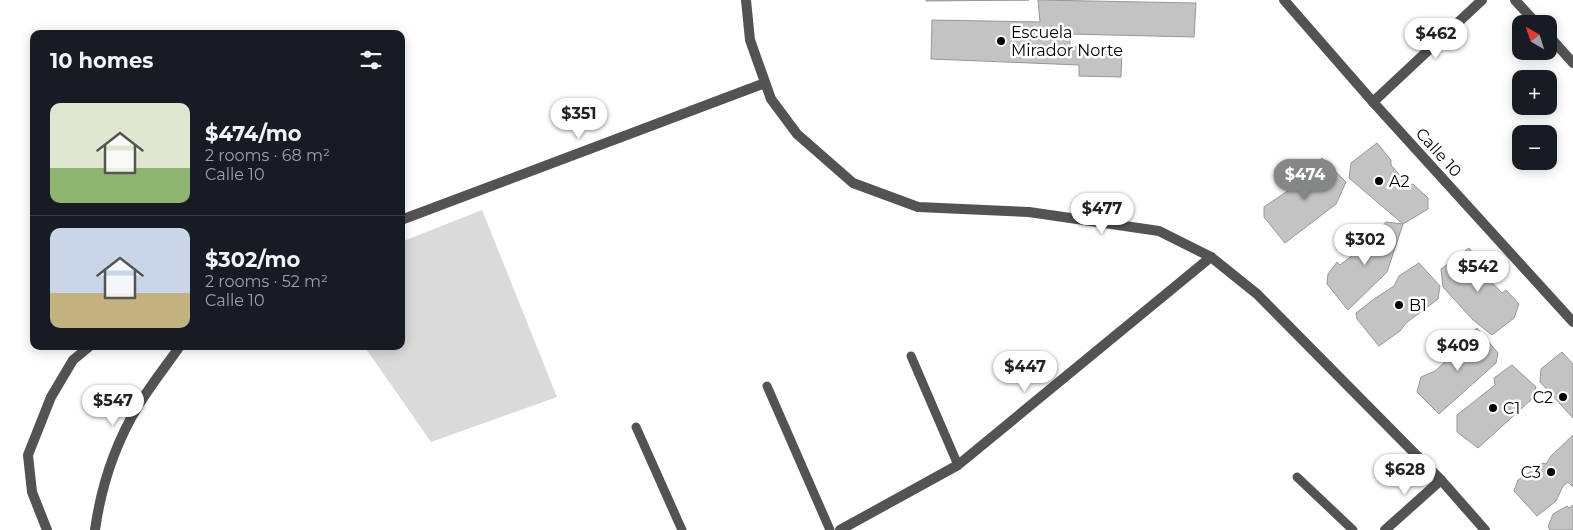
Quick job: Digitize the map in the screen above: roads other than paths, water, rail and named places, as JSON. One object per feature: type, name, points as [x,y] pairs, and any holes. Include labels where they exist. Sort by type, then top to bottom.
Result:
[{"type":"street","points":[[746,0],[750,40],[771,99],[797,134],[853,183],[918,206],[1029,212],[1160,231],[1211,257],[1257,294],[1441,480],[1485,530]]},
{"type":"street","name":"Calle 10","points":[[1284,0],[1372,102],[1573,322]]},
{"type":"street","points":[[1372,102],[1482,0]]},
{"type":"street","points":[[1515,0],[1529,15]]},
{"type":"street","points":[[1558,46],[1573,62]]},
{"type":"street","points":[[405,218],[766,83]]},
{"type":"street","points":[[840,530],[958,464],[1211,257]]},
{"type":"street","points":[[47,530],[32,492],[28,455],[51,397],[73,360],[85,350]]},
{"type":"street","points":[[94,530],[98,507],[117,446],[138,406],[177,350]]},
{"type":"street","points":[[1385,530],[1441,480]]},
{"type":"lane","points":[[911,356],[958,464]]},
{"type":"lane","points":[[767,386],[830,530]]},
{"type":"lane","points":[[636,427],[682,530]]},
{"type":"lane","points":[[1297,477],[1353,530]]},
{"type":"place","name":"Escuela Mirador Norte","points":[[1001,41]]},
{"type":"place","name":"A2","points":[[1379,181]]},
{"type":"place","name":"B1","points":[[1399,305]]},
{"type":"place","name":"C2","points":[[1563,397]]},
{"type":"place","name":"C1","points":[[1493,408]]},
{"type":"place","name":"C3","points":[[1551,472]]}]
